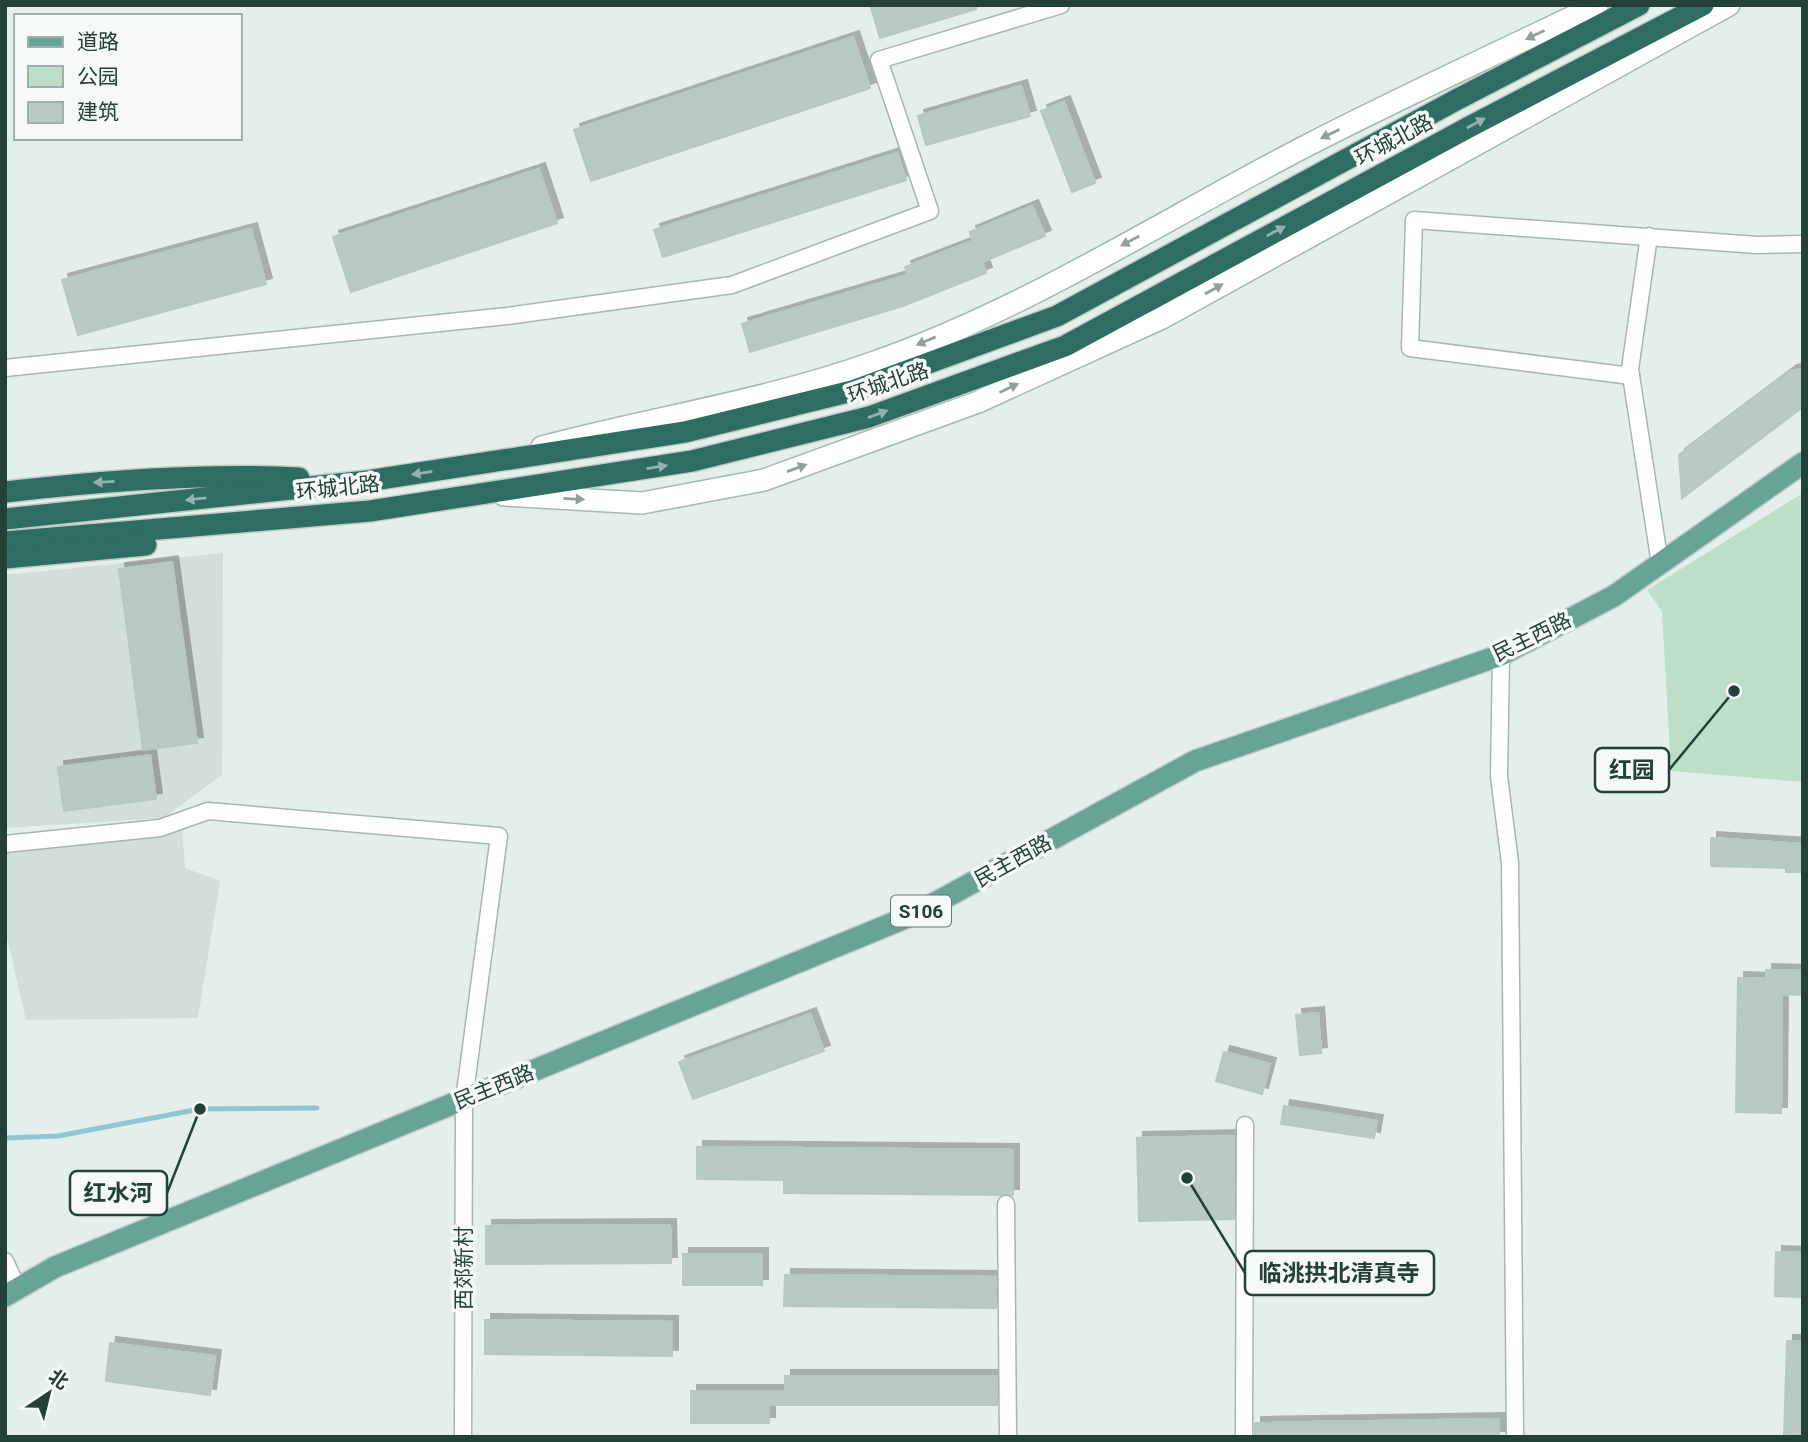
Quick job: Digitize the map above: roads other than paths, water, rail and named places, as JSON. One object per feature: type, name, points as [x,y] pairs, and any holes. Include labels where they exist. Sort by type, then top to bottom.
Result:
[{"type":"highway","name":"环城北路","points":[[5,519],[368,481],[474,465],[685,432],[852,391],[1057,316],[1456,100],[1639,5]]},
{"type":"highway","name":"环城北路","points":[[5,542],[370,511],[692,461],[869,417],[1065,345],[1471,126],[1703,5]]},
{"type":"highway","points":[[5,492],[81,483],[253,475],[368,481]]},
{"type":"highway","points":[[5,558],[377,522],[440,500]]},
{"type":"main road","points":[[474,465],[635,422],[752,397],[872,363],[1020,301],[1307,146],[1597,5]]},
{"type":"main road","points":[[481,494],[642,503],[764,480],[978,402],[1162,318],[1729,5]]},
{"type":"main road","name":"民主西路","points":[[11,1293],[55,1267],[915,914],[1195,761],[1501,655],[1614,596],[1803,463]]},
{"type":"street","points":[[5,368],[508,316],[732,285],[930,211],[879,60],[1061,5]]},
{"type":"street","points":[[1631,376],[1410,348],[1415,220],[1757,245],[1803,244]]},
{"type":"street","points":[[1649,236],[1631,376],[1660,564]]},
{"type":"street","points":[[1501,655],[1499,776],[1510,863],[1515,1437]]},
{"type":"street","name":"西郊新村","points":[[5,844],[160,828],[208,811],[499,836],[464,1100],[463,1437]]},
{"type":"street","points":[[1244,1437],[1245,1125]]},
{"type":"street","points":[[1006,1204],[1008,1437]]},
{"type":"street","points":[[5,1261],[11,1293]]},
{"type":"waterway","points":[[5,1138],[58,1136],[200,1109],[317,1108]]},
{"type":"place","name":"红园","points":[[1734,691]]},
{"type":"place","name":"红水河","points":[[200,1109]]},
{"type":"place","name":"临洮拱北清真寺","points":[[1187,1178]]}]
